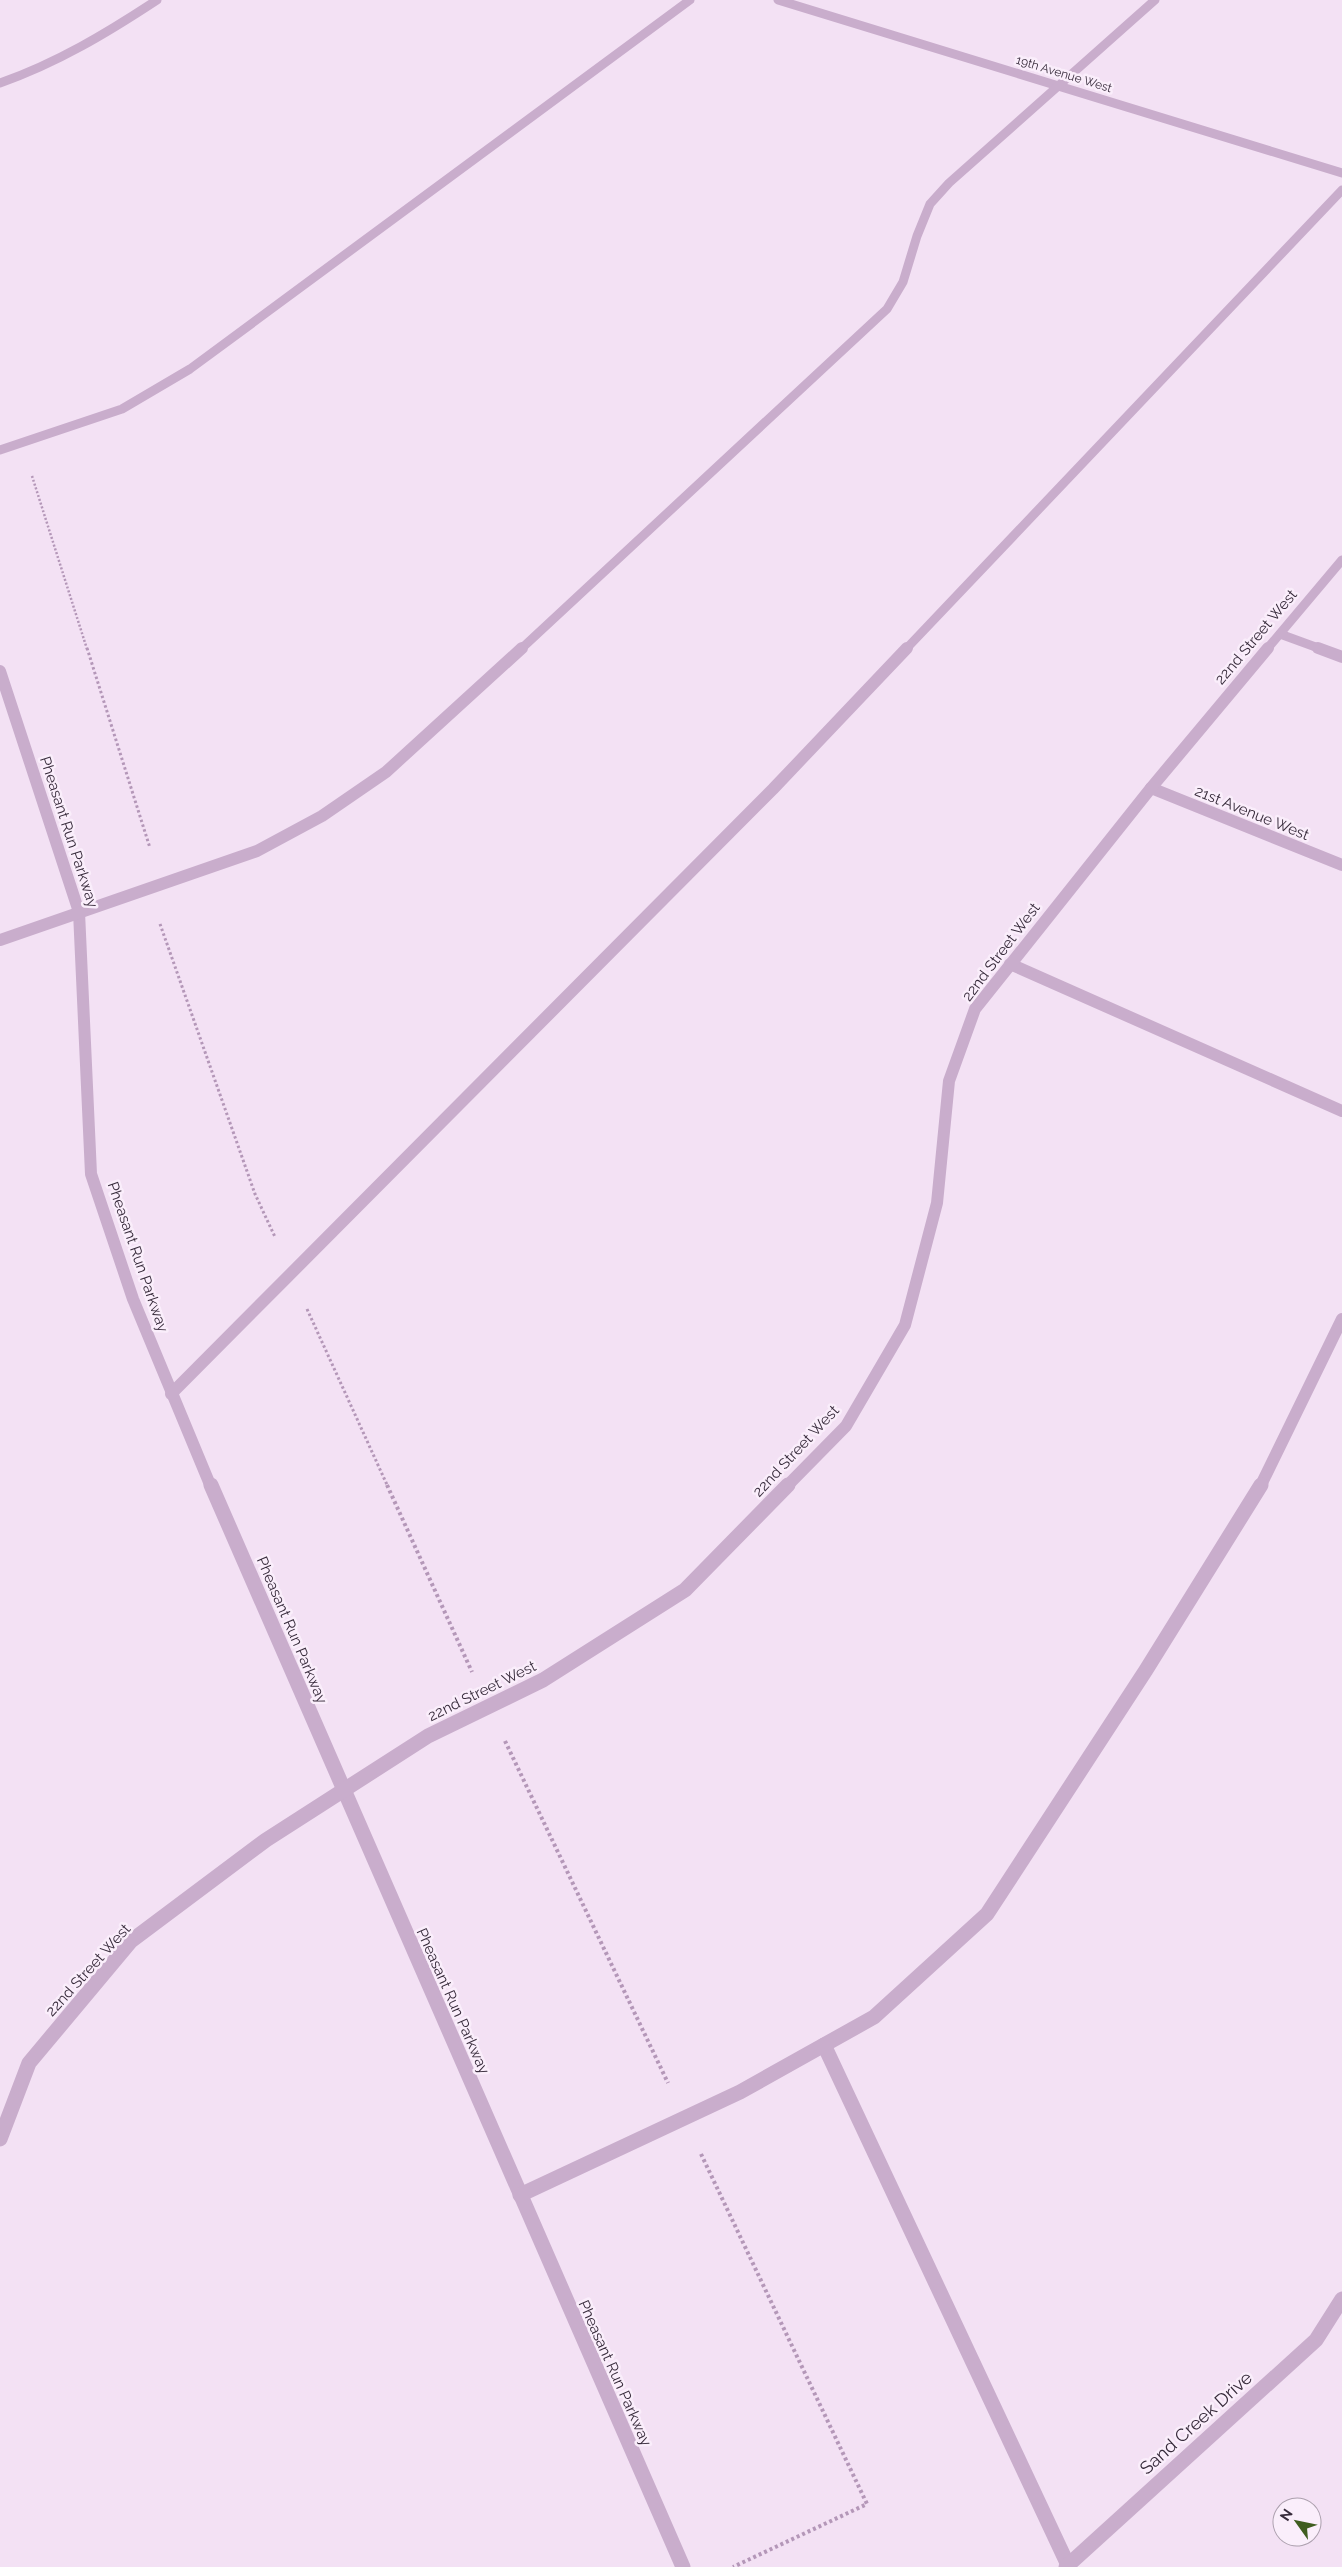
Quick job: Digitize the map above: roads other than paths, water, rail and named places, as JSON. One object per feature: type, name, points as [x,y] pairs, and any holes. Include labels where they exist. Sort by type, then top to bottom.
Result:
[{"type":"street","points":[[0,83],[63,57],[107,34],[157,0]]},
{"type":"street","points":[[0,450],[122,409],[190,369],[690,0]]},
{"type":"street","name":"19th Avenue West","points":[[778,0],[1342,173]]},
{"type":"street","points":[[0,940],[257,851],[322,816],[386,772],[614,565],[887,309],[903,282],[917,236],[930,204],[949,183],[1155,0]]},
{"type":"street","points":[[171,1394],[773,789],[1342,190]]},
{"type":"street","name":"22nd Street West","points":[[0,2139],[29,2063],[131,1942],[266,1840],[343,1790],[428,1736],[543,1680],[685,1590],[846,1426],[905,1325],[937,1203],[948,1080],[975,1009],[1151,788],[1342,560]]},
{"type":"street","points":[[1280,634],[1342,657]]},
{"type":"street","name":"Pheasant Run Parkway","points":[[0,671],[79,912],[91,1174],[133,1299],[171,1394],[682,2567]]},
{"type":"street","name":"21st Avenue West","points":[[1151,788],[1342,865]]},
{"type":"street","points":[[1010,964],[1342,1111]]},
{"type":"street","points":[[520,2195],[740,2092],[874,2017],[987,1914],[1146,1670],[1253,1501],[1342,1319]]},
{"type":"street","points":[[824,2045],[1067,2566]]},
{"type":"street","name":"Sand Creek Drive","points":[[1067,2566],[1316,2340],[1342,2299]]}]
